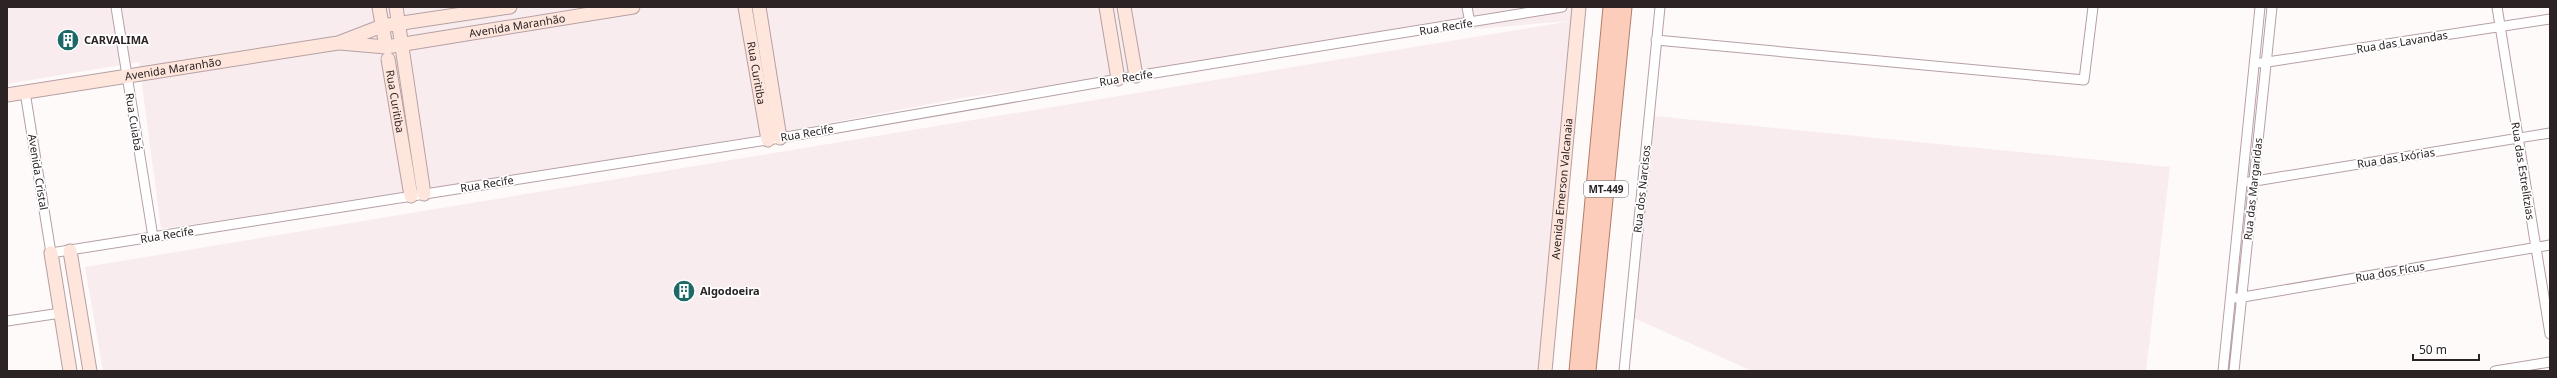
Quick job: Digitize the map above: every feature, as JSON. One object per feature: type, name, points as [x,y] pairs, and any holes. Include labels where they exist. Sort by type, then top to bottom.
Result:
[{"type":"main road","name":"MT-449","points":[[1577,371],[1611,7]]},
{"type":"main road","name":"MT-449","points":[[1588,371],[1624,7]]},
{"type":"street","name":"Rua Cuiabá","points":[[116,7],[153,237]]},
{"type":"street","name":"Rua Curitiba","points":[[379,7],[387,53],[417,195]]},
{"type":"street","points":[[396,7],[398,24]]},
{"type":"street","name":"Avenida Maranhão","points":[[7,95],[338,42],[382,26],[510,7]]},
{"type":"street","name":"Avenida Maranhão","points":[[338,42],[387,53],[402,45],[633,7]]},
{"type":"street","name":"Rua Curitiba","points":[[745,7],[774,139]]},
{"type":"street","name":"Rua Curitiba","points":[[759,7],[774,139]]},
{"type":"street","points":[[1106,7],[1118,79]]},
{"type":"street","points":[[1124,7],[1136,76]]},
{"type":"street","points":[[1467,7],[1470,23]]},
{"type":"street","name":"Rua Recife","points":[[51,253],[774,139],[1118,79],[1562,7]]},
{"type":"street","name":"Avenida Emerson Valcanaia","points":[[1545,371],[1579,7]]},
{"type":"street","name":"Rua dos Narcisos","points":[[1624,371],[1660,7]]},
{"type":"street","points":[[1656,40],[2084,80],[2093,7]]},
{"type":"street","name":"Rua das Margaridas","points":[[2223,371],[2260,7]]},
{"type":"street","name":"Rua das Margaridas","points":[[2234,371],[2272,7]]},
{"type":"street","name":"Rua das Estrelítzias","points":[[2497,7],[2550,334]]},
{"type":"street","name":"Rua das Lavandas","points":[[2254,64],[2550,19]]},
{"type":"street","name":"Rua Curitiba","points":[[398,24],[402,45],[417,195]]},
{"type":"street","name":"Avenida Cristal","points":[[25,92],[51,253]]},
{"type":"street","name":"Rua das Ixórias","points":[[2241,183],[2550,133]]},
{"type":"street","name":"Rua dos Fícus","points":[[2230,299],[2550,246]]},
{"type":"street","points":[[70,251],[90,371]]},
{"type":"street","points":[[51,253],[70,371]]},
{"type":"street","points":[[7,321],[61,313]]},
{"type":"street","points":[[2495,371],[2550,362]]},
{"type":"shaded area","points":[[7,7],[1579,7],[1544,371],[103,371],[85,267],[1571,21],[1461,30],[968,97],[781,132],[398,194],[161,229],[139,62],[7,84]]},
{"type":"shaded area","points":[[1654,116],[2170,167],[2146,371],[1752,371],[1634,318]]},
{"type":"place","name":"CARVALIMA","points":[[68,40]]},
{"type":"place","name":"Algodoeira","points":[[684,291]]}]
